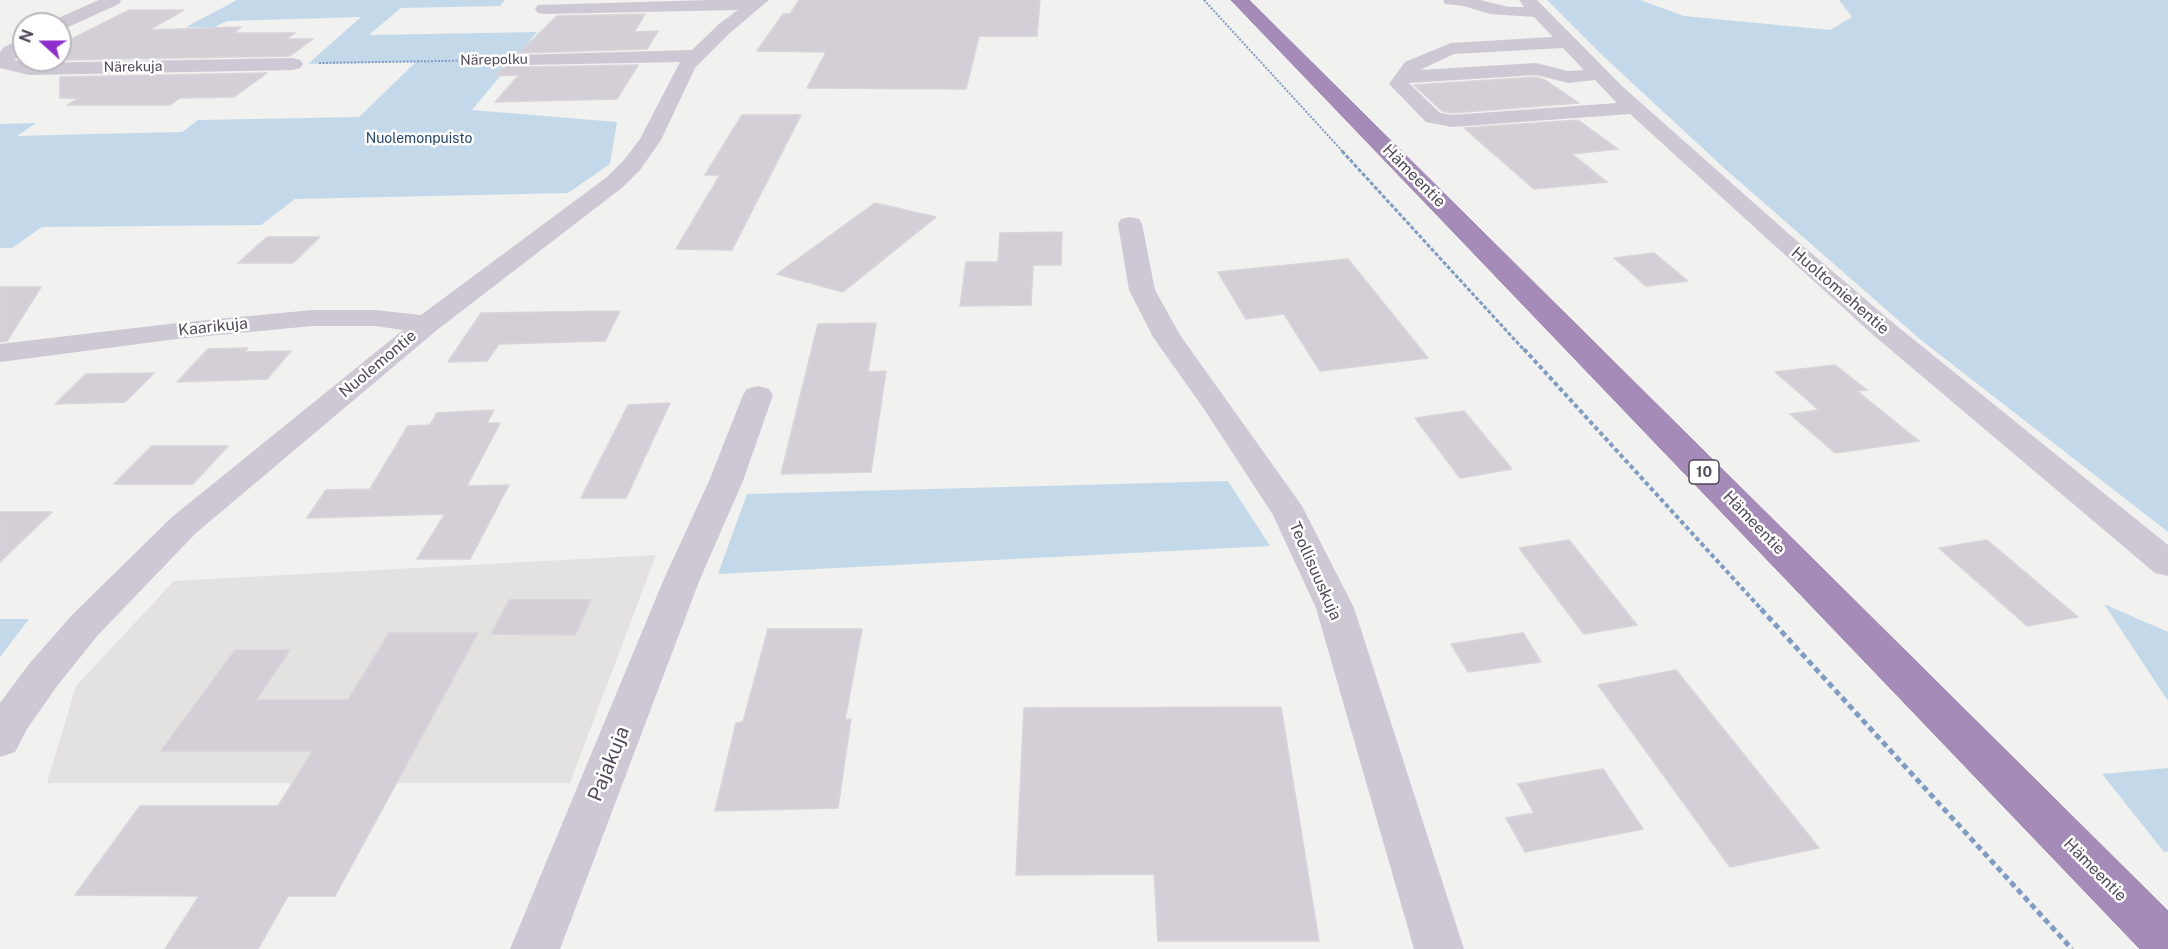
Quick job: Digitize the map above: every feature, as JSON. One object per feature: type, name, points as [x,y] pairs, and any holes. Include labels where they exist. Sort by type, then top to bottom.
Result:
[{"type":"highway","name":"Hämeentie","points":[[1239,0],[2168,944]]},
{"type":"street","points":[[72,19],[113,0]]},
{"type":"street","points":[[1450,0],[1466,1],[1490,9],[1509,12],[1533,6]]},
{"type":"street","points":[[544,9],[759,2]]},
{"type":"street","name":"Nuolemontie","points":[[0,740],[12,718],[43,675],[85,625],[184,525],[427,324],[615,182],[633,165],[650,140],[687,66],[724,28],[759,2]]},
{"type":"street","name":"Huoltomiehentie","points":[[1533,6],[1634,108],[1735,200],[1882,328],[2168,564]]},
{"type":"street","points":[[1568,42],[1451,49],[1412,66],[1399,84],[1433,118],[1452,122],[1634,108]]},
{"type":"street","name":"Närekuja","points":[[12,49],[5,58],[5,64],[12,65]]},
{"type":"street","name":"Närepolku","points":[[525,59],[696,56]]},
{"type":"street","name":"Närekuja","points":[[72,68],[293,64]]},
{"type":"street","points":[[1405,76],[1536,69],[1568,77],[1600,74]]},
{"type":"street","name":"Teollisuuskuja","points":[[1130,224],[1142,290],[1152,309],[1167,337],[1218,407],[1290,514],[1335,608],[1439,949]]},
{"type":"street","name":"Kaarikuja","points":[[0,353],[177,331],[312,318],[375,318],[427,324]]},
{"type":"street","name":"Pajakuja","points":[[535,949],[682,579],[726,482],[758,395]]},
{"type":"path","points":[[1204,0],[2072,949]]},
{"type":"path","name":"Närepolku","points":[[293,64],[525,59]]},
{"type":"shaded area","points":[[656,555],[570,783],[47,783],[76,686],[174,581]]},
{"type":"green space","name":"Nuolemonpuisto","points":[[237,0],[505,0],[500,6],[401,8],[369,35],[537,32],[472,110],[617,122],[610,164],[568,193],[295,199],[261,225],[42,227],[12,248],[0,248],[0,124],[36,123],[17,136],[182,132],[198,120],[359,117],[416,62],[308,64],[361,17],[227,21],[213,28],[186,27]]},
{"type":"green space","points":[[1547,0],[1640,0],[1684,16],[1830,30],[1852,17],[1839,0],[2168,0],[2168,532],[1921,340],[1724,168],[1602,55]]},
{"type":"green space","points":[[1228,481],[1270,546],[718,574],[747,494]]},
{"type":"green space","points":[[2104,604],[2168,632],[2168,701]]},
{"type":"green space","points":[[0,619],[29,619],[0,657]]},
{"type":"green space","points":[[2168,768],[2168,851],[2164,852],[2102,774]]},
{"type":"building","points":[[799,0],[1040,0],[1037,36],[979,36],[966,89],[807,88],[826,52],[757,51],[783,14],[790,14]]},
{"type":"building","points":[[129,10],[184,10],[149,30],[241,27],[234,33],[295,33],[286,39],[313,39],[290,56],[72,60],[72,39]]},
{"type":"building","points":[[645,14],[634,32],[658,31],[647,49],[519,53],[557,16]]},
{"type":"building","points":[[514,58],[516,64],[525,67],[638,65],[617,99],[495,102],[519,75],[495,76]]},
{"type":"building","points":[[267,73],[234,97],[180,98],[170,105],[67,105],[80,98],[60,98],[60,77]]},
{"type":"building","points":[[1536,77],[1545,80],[1579,103],[1452,113],[1442,111],[1414,85]]},
{"type":"building","points":[[742,115],[801,115],[732,250],[676,249],[720,175],[705,175]]},
{"type":"building","points":[[1578,120],[1618,149],[1572,154],[1607,182],[1534,189],[1464,128]]},
{"type":"building","points":[[875,203],[936,217],[843,292],[777,274]]},
{"type":"building","points":[[1062,232],[1061,265],[1033,265],[1031,305],[960,306],[966,262],[998,262],[1000,233]]},
{"type":"building","points":[[267,237],[320,237],[293,263],[238,263]]},
{"type":"building","points":[[1654,253],[1688,281],[1646,286],[1614,258]]},
{"type":"building","points":[[1348,259],[1428,358],[1320,371],[1284,314],[1246,319],[1218,272]]},
{"type":"building","points":[[0,287],[41,287],[7,341],[0,342]]},
{"type":"building","points":[[620,311],[605,341],[499,344],[487,361],[448,362],[481,313]]},
{"type":"building","points":[[876,323],[868,372],[886,371],[871,472],[781,474],[818,324]]},
{"type":"building","points":[[248,348],[244,352],[291,351],[267,379],[177,382],[208,349]]},
{"type":"building","points":[[1835,365],[1867,390],[1857,391],[1919,441],[1835,453],[1790,414],[1819,410],[1775,372]]},
{"type":"building","points":[[154,373],[125,402],[55,404],[86,374]]},
{"type":"building","points":[[670,403],[626,498],[581,498],[628,405]]},
{"type":"building","points":[[494,410],[487,423],[500,423],[467,486],[509,485],[470,559],[417,559],[445,514],[307,518],[326,490],[370,489],[408,426],[430,425],[437,413]]},
{"type":"building","points":[[1464,411],[1512,469],[1460,478],[1415,418]]},
{"type":"building","points":[[152,446],[228,446],[193,484],[114,484]]},
{"type":"building","points":[[0,512],[52,512],[0,562]]},
{"type":"building","points":[[1569,540],[1637,625],[1584,634],[1519,548]]},
{"type":"building","points":[[1987,540],[2078,617],[2027,626],[1939,548]]},
{"type":"building","points":[[509,600],[591,600],[575,635],[491,634]]},
{"type":"building","points":[[768,629],[862,629],[845,720],[851,719],[838,808],[715,811],[736,723],[743,722]]},
{"type":"building","points":[[389,633],[478,633],[335,896],[288,896],[258,949],[165,949],[199,896],[75,895],[140,806],[278,806],[313,751],[161,751],[235,650],[290,650],[256,700],[348,700]]},
{"type":"building","points":[[1523,633],[1541,662],[1468,672],[1451,644]]},
{"type":"building","points":[[1676,670],[1819,848],[1730,867],[1598,685]]},
{"type":"building","points":[[1281,707],[1319,941],[1158,941],[1154,874],[1016,875],[1024,708]]},
{"type":"building","points":[[1603,769],[1643,829],[1525,852],[1506,818],[1534,813],[1518,784]]}]
